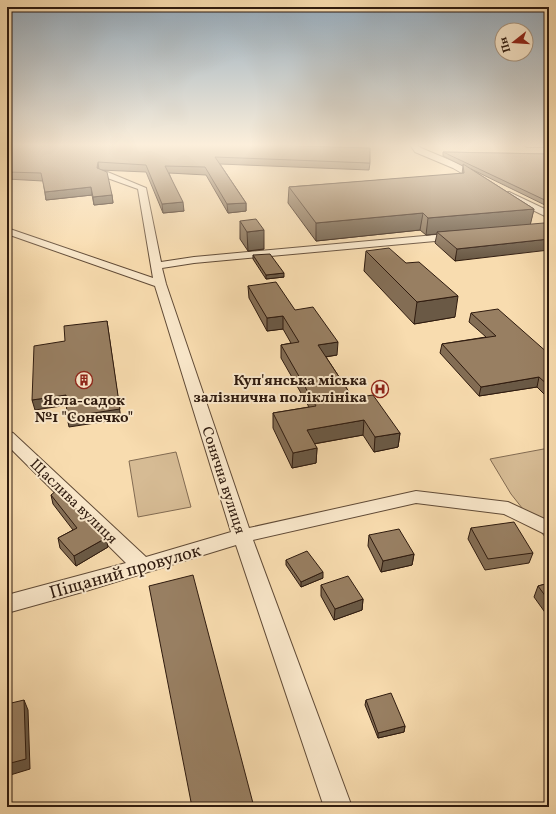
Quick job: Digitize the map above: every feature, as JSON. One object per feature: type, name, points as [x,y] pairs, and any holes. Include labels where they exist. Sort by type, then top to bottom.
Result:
[{"type":"street","name":"Сонячна вулиця","points":[[129,183],[142,188],[160,284],[242,536],[338,807]]},
{"type":"street","points":[[486,183],[490,185]]},
{"type":"street","points":[[502,192],[549,215]]},
{"type":"street","points":[[7,231],[160,284]]},
{"type":"street","points":[[157,266],[194,260],[465,235]]},
{"type":"street","name":"Щаслива вулиця","points":[[7,436],[142,566]]},
{"type":"street","name":"Піщаний провулок","points":[[7,604],[86,583],[242,536],[416,497],[508,508],[549,529]]},
{"type":"shaded area","points":[[549,448],[549,542],[511,494],[490,459]]},
{"type":"shaded area","points":[[176,452],[191,507],[138,517],[129,461]]},
{"type":"building","points":[[43,183],[109,183],[112,195],[93,197],[91,187],[45,192]]},
{"type":"building","points":[[153,183],[173,183],[183,202],[162,204]]},
{"type":"building","points":[[215,183],[233,183],[246,203],[227,204]]},
{"type":"building","points":[[339,183],[493,183],[534,209],[428,218],[423,213],[316,223],[289,187]]},
{"type":"building","points":[[509,183],[549,183],[549,202]]},
{"type":"building","points":[[256,219],[264,230],[247,232],[240,221]]},
{"type":"building","points":[[544,223],[549,226],[549,239],[457,249],[437,232]]},
{"type":"building","points":[[389,248],[406,263],[419,262],[458,296],[417,302],[366,251]]},
{"type":"building","points":[[270,254],[284,273],[266,275],[253,255]]},
{"type":"building","points":[[276,282],[295,310],[313,307],[338,342],[318,345],[353,398],[373,395],[400,433],[375,437],[364,420],[307,430],[317,448],[293,453],[273,413],[316,406],[281,345],[299,342],[283,316],[267,318],[248,286]]},
{"type":"building","points":[[498,309],[549,354],[549,386],[539,377],[481,387],[442,344],[496,336],[471,313]]},
{"type":"building","points":[[107,321],[120,409],[67,417],[66,395],[32,400],[34,346],[65,341],[64,326]]},
{"type":"building","points":[[57,490],[106,538],[74,556],[58,538],[77,528],[51,495]]},
{"type":"building","points":[[514,522],[533,553],[488,559],[471,528]]},
{"type":"building","points":[[399,529],[414,554],[383,561],[369,535]]},
{"type":"building","points":[[307,551],[323,572],[301,582],[286,560]]},
{"type":"building","points":[[193,575],[254,807],[192,807],[149,586]]},
{"type":"building","points":[[348,576],[363,599],[335,609],[321,585]]},
{"type":"building","points":[[549,583],[549,601],[538,586]]},
{"type":"building","points":[[391,693],[405,726],[378,733],[366,700]]},
{"type":"building","points":[[24,700],[26,759],[7,764],[7,704]]},
{"type":"place","name":"Ясла-садок №1 \"Сонечко\"","points":[[84,380]]},
{"type":"place","name":"Куп'янська міська залізнична поліклініка","points":[[380,389]]}]
